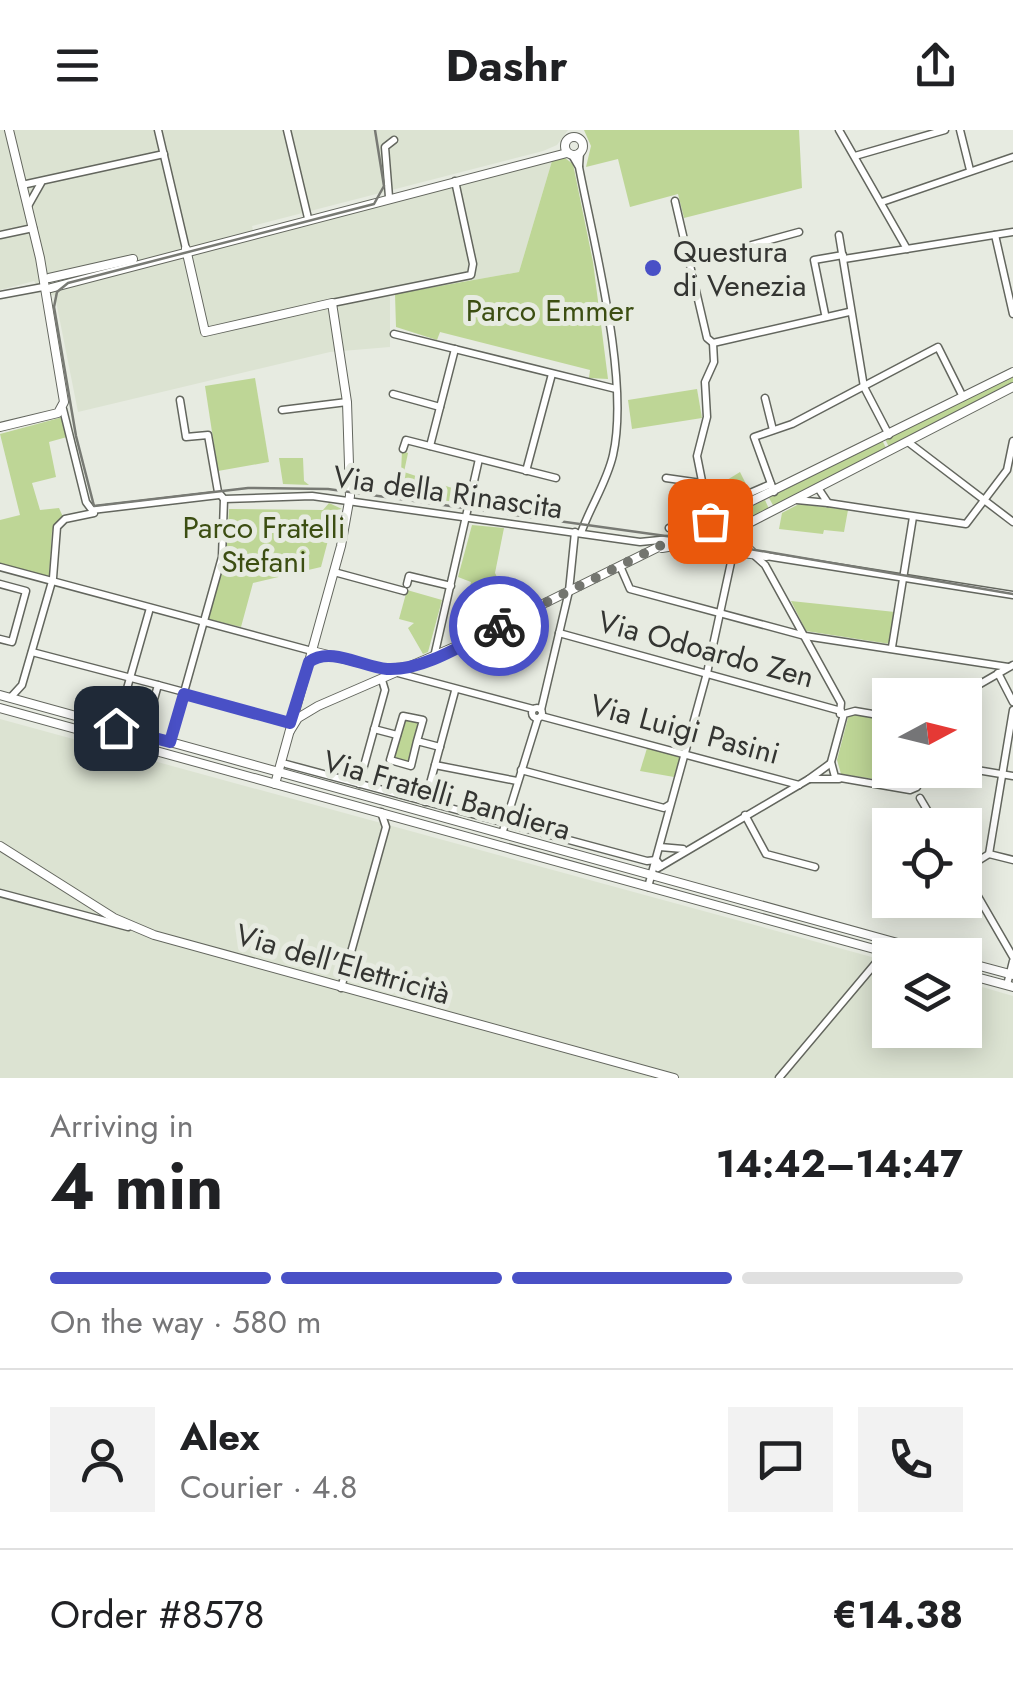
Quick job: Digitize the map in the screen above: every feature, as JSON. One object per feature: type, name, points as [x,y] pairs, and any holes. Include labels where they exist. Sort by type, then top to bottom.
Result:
[{"type":"street","points":[[5,696],[20,691],[32,652],[52,581],[57,526],[77,516],[85,508],[86,500],[63,409],[46,309],[46,284],[8,130]]},
{"type":"street","points":[[158,130],[200,326],[205,332],[471,275],[473,264],[455,180]]},
{"type":"street","points":[[287,130],[308,218]]},
{"type":"street","points":[[839,130],[907,248]]},
{"type":"street","points":[[855,156],[944,130]]},
{"type":"street","points":[[960,130],[970,170]]},
{"type":"street","points":[[389,198],[386,146],[394,140]]},
{"type":"street","points":[[0,295],[553,155],[573,143],[615,387],[612,457],[578,533],[559,633],[504,829]]},
{"type":"street","points":[[0,149],[13,146]]},
{"type":"street","points":[[22,186],[164,154]]},
{"type":"street","points":[[882,202],[1013,156]]},
{"type":"street","points":[[20,174],[42,182]]},
{"type":"street","points":[[28,207],[42,182]]},
{"type":"street","points":[[675,201],[707,338],[713,343],[714,362],[705,387],[706,417],[698,450],[700,483],[711,517],[750,551],[766,556]]},
{"type":"street","points":[[0,235],[32,228]]},
{"type":"street","points":[[690,262],[799,232]]},
{"type":"street","points":[[825,314],[814,260],[1013,232]]},
{"type":"street","points":[[839,235],[864,387],[889,435]]},
{"type":"street","points":[[995,235],[1013,314]]},
{"type":"street","points":[[275,784],[350,502],[347,402],[332,303]]},
{"type":"street","points":[[713,343],[849,310]]},
{"type":"street","points":[[755,332],[849,310]]},
{"type":"street","points":[[394,334],[615,387]]},
{"type":"street","points":[[772,489],[754,437],[864,387],[938,347],[963,397]]},
{"type":"street","points":[[430,446],[454,349]]},
{"type":"street","points":[[290,727],[318,706],[411,667],[652,550],[670,533],[889,435],[1013,372]]},
{"type":"street","points":[[526,470],[552,374]]},
{"type":"street","points":[[659,863],[667,809],[708,672],[737,537],[749,523],[1013,388]]},
{"type":"street","points":[[393,394],[440,407]]},
{"type":"street","points":[[765,398],[773,430]]},
{"type":"street","points":[[170,742],[225,541],[208,435],[186,438],[180,400]]},
{"type":"street","points":[[282,410],[347,402]]},
{"type":"street","points":[[0,427],[63,409]]},
{"type":"street","points":[[404,449],[406,440],[556,478]]},
{"type":"street","points":[[908,442],[1013,522]]},
{"type":"street","points":[[796,500],[966,524],[1007,470],[1012,448]]},
{"type":"street","points":[[434,656],[479,459]]},
{"type":"street","points":[[666,478],[700,483]]},
{"type":"street","points":[[818,488],[828,502]]},
{"type":"street","name":"Via della Rinascita","points":[[77,516],[220,496],[290,495],[466,513],[644,543],[670,533]]},
{"type":"street","points":[[86,500],[97,512]]},
{"type":"street","points":[[670,533],[700,526],[711,517]]},
{"type":"street","points":[[892,647],[913,517]]},
{"type":"street","points":[[692,547],[700,526]]},
{"type":"street","points":[[652,550],[692,547],[766,556],[1013,595]]},
{"type":"street","points":[[754,555],[763,560],[841,702],[831,762],[841,780]]},
{"type":"street","points":[[620,566],[630,589],[805,636],[1011,666]]},
{"type":"street","points":[[0,567],[326,655],[385,669],[411,667]]},
{"type":"street","points":[[334,572],[451,586]]},
{"type":"street","points":[[0,584],[26,592],[12,642],[0,639]]},
{"type":"street","points":[[116,728],[150,608]]},
{"type":"street","name":"Via Odoardo Zen","points":[[559,633],[841,711]]},
{"type":"street","points":[[32,652],[184,693],[290,727]]},
{"type":"street","points":[[309,662],[326,655]]},
{"type":"street","points":[[356,662],[370,672],[358,688]]},
{"type":"street","points":[[982,683],[1011,666]]},
{"type":"street","points":[[398,673],[537,713]]},
{"type":"street","points":[[982,859],[989,854],[1009,775],[1013,706],[998,674]]},
{"type":"street","points":[[359,784],[385,690],[382,680]]},
{"type":"street","points":[[144,735],[158,686]]},
{"type":"street","points":[[301,691],[301,703],[318,706]]},
{"type":"street","points":[[425,802],[455,691]]},
{"type":"street","name":"Via Fratelli Bandiera","points":[[5,696],[278,772],[659,863]]},
{"type":"street","name":"Via Fratelli Bandiera","points":[[3,710],[872,948]]},
{"type":"street","points":[[838,724],[849,712],[872,715]]},
{"type":"street","name":"Via Luigi Pasini","points":[[537,713],[799,785]]},
{"type":"street","points":[[403,716],[423,720],[418,741],[411,766],[390,760],[403,716]]},
{"type":"street","points":[[374,729],[397,736]]},
{"type":"street","points":[[418,741],[440,747]]},
{"type":"street","points":[[648,887],[659,863],[799,785],[831,762]]},
{"type":"street","name":"Via Fratelli Bandiera","points":[[286,764],[880,938]]},
{"type":"street","points":[[436,765],[518,781]]},
{"type":"street","points":[[521,770],[667,809]]},
{"type":"street","points":[[982,771],[1009,775]]},
{"type":"street","points":[[809,779],[910,790],[926,808]]},
{"type":"street","points":[[920,798],[921,788]]},
{"type":"street","points":[[342,988],[386,827],[380,811]]},
{"type":"street","points":[[745,816],[766,854],[815,868]]},
{"type":"street","points":[[0,846],[139,930]]},
{"type":"street","points":[[660,847],[678,852]]},
{"type":"street","points":[[989,854],[1013,860]]},
{"type":"street","name":"Via dell'Elettricità","points":[[0,893],[674,1078]]},
{"type":"street","points":[[982,902],[1013,959],[1010,986],[982,979]]},
{"type":"street","points":[[982,966],[1011,974]]},
{"type":"street","points":[[779,1078],[872,967]]},
{"type":"shaded area","points":[[0,130],[568,130],[557,145],[543,151],[252,226],[255,238],[552,161],[519,272],[390,295],[390,347],[330,352],[78,412],[55,296],[41,291],[34,281],[0,290]]},
{"type":"shaded area","points":[[0,719],[872,957],[872,1048],[982,1048],[982,987],[1013,996],[1013,1078],[0,1078]]},
{"type":"green space","points":[[584,130],[799,130],[802,188],[684,218],[678,194],[630,207],[618,159],[586,167],[591,146]]},
{"type":"green space","name":"Parco Emmer","points":[[565,158],[573,164],[593,262],[608,379],[589,378],[590,370],[440,332],[437,340],[396,327],[395,294],[519,272],[552,161]]},
{"type":"green space","points":[[1013,375],[1013,385],[890,449],[885,439]]},
{"type":"green space","points":[[255,378],[269,462],[218,471],[205,386]]},
{"type":"green space","points":[[697,389],[702,418],[632,429],[628,400]]},
{"type":"green space","points":[[63,417],[67,437],[49,442],[56,477],[32,483],[40,510],[59,508],[63,517],[52,531],[49,578],[0,564],[0,520],[20,515],[0,434]]},
{"type":"green space","points":[[882,440],[887,450],[774,507],[769,498]]},
{"type":"green space","points":[[402,451],[408,453],[404,472],[464,492],[462,503],[400,494]]},
{"type":"green space","points":[[279,458],[303,458],[304,481],[309,485],[283,484]]},
{"type":"green space","points":[[740,472],[750,492],[714,506],[709,491]]},
{"type":"green space","points":[[765,500],[769,509],[737,526],[729,517]]},
{"type":"green space","name":"Parco Fratelli Stefani","points":[[329,503],[342,509],[336,510],[321,567],[253,583],[241,627],[207,619],[227,544],[229,509],[323,510]]},
{"type":"green space","points":[[799,504],[848,510],[844,532],[779,529],[782,513]]},
{"type":"green space","points":[[716,524],[731,537],[731,544],[695,539],[700,529]]},
{"type":"green space","points":[[472,525],[504,528],[495,573],[501,585],[471,594],[473,606],[464,611],[471,582],[458,577]]},
{"type":"green space","points":[[407,590],[442,600],[428,652],[423,654],[408,628],[414,623],[399,619]]},
{"type":"green space","points":[[791,601],[895,612],[890,644],[806,631]]},
{"type":"green space","points":[[849,714],[872,717],[872,779],[841,774],[837,760]]},
{"type":"green space","points":[[405,718],[420,722],[409,763],[394,759]]},
{"type":"green space","points":[[648,745],[681,754],[674,777],[640,771]]},
{"type":"tram line","points":[[375,130],[384,186],[374,204],[68,283],[57,292],[54,307],[76,436],[94,506],[248,488],[328,489],[709,542],[1013,594]]},
{"type":"way so far","points":[[499,626],[710,521]]},
{"type":"place","name":"Questura di Venezia","points":[[653,268]]},
{"type":"route","points":[[116,728],[170,742],[184,694],[290,723],[309,662],[315,657],[326,655],[385,669],[411,667],[499,626]]}]
